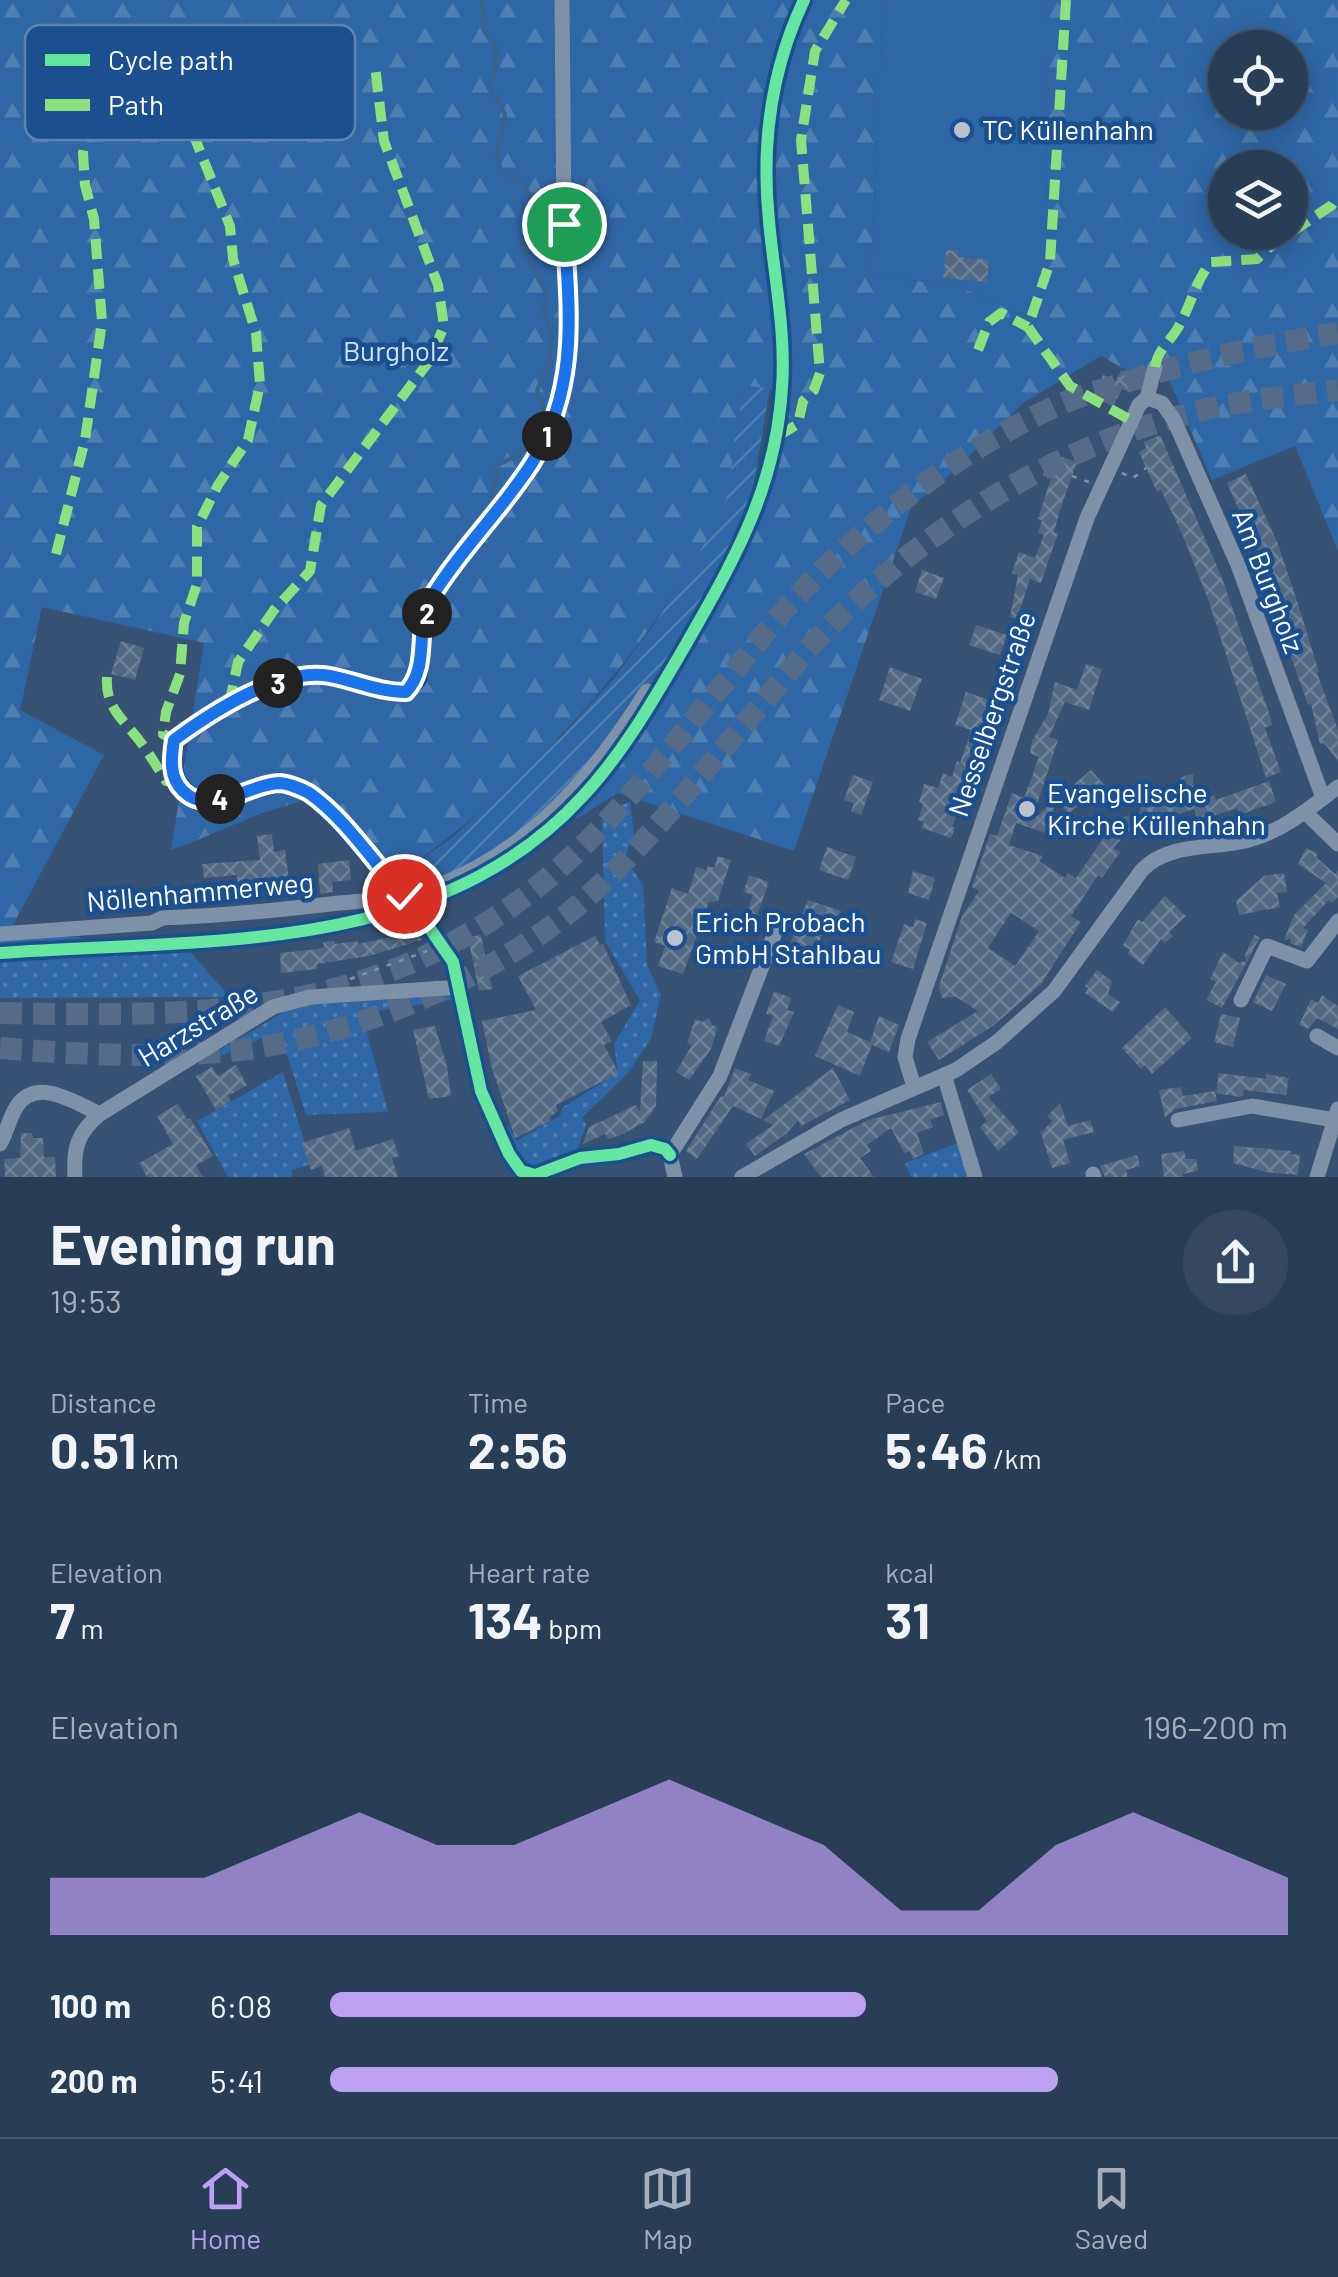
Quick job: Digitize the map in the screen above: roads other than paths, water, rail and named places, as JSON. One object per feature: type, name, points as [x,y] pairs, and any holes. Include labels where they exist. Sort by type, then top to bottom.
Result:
[{"type":"street","points":[[562,0],[564,224],[571,344],[557,416],[532,463],[428,602],[418,680],[406,692],[385,692],[326,675],[293,678],[255,691],[174,740],[172,773],[186,794],[198,801],[213,801],[280,783],[306,791],[330,812],[404,896],[454,962],[481,1091],[511,1172],[535,1175],[580,1158],[619,1154],[651,1145],[666,1148],[675,1177]]},
{"type":"street","name":"Nesselbergstraße","points":[[914,1087],[905,1058],[908,1039],[1080,537],[1139,405],[1146,398],[1155,367]]},
{"type":"street","name":"Am Burgholz","points":[[1146,398],[1162,403],[1174,420],[1238,564],[1323,798]]},
{"type":"street","name":"Nöllenhammerweg","points":[[0,934],[152,923],[162,918],[242,914],[404,896],[464,874],[518,842],[576,791],[647,691]]},
{"type":"street","points":[[742,1177],[841,1120],[944,1076],[998,1042],[1045,1000],[1151,861],[1170,852],[1250,840],[1305,812],[1338,787]]},
{"type":"street","points":[[1305,812],[1338,844]]},
{"type":"street","points":[[1242,1000],[1267,946],[1306,960],[1338,921]]},
{"type":"street","points":[[670,1154],[720,1076],[780,922]]},
{"type":"street","name":"Harzstraße","points":[[75,1177],[79,1136],[100,1114],[272,1007],[310,997],[461,987]]},
{"type":"street","points":[[1317,1036],[1338,1048]]},
{"type":"street","points":[[944,1076],[974,1177]]},
{"type":"street","points":[[0,1144],[20,1101],[33,1093],[50,1092],[100,1114]]},
{"type":"street","points":[[1178,1120],[1252,1106],[1336,1115],[1316,1177]]},
{"type":"waterway","points":[[482,0],[484,31],[490,36],[497,56],[489,85],[505,114],[497,155],[501,171],[523,182],[532,201],[522,248],[546,292],[544,311],[552,336],[548,369],[537,390],[545,412],[529,431],[523,452],[498,465],[491,500]]},
{"type":"tunnel","points":[[0,1013],[182,1012],[298,998],[412,962],[468,934],[507,909],[575,853],[635,790],[802,591],[891,509],[957,461],[1027,420],[1078,397],[1203,360],[1338,333]]},
{"type":"tunnel","points":[[0,1048],[137,1055],[262,1047],[350,1025],[437,992],[517,949],[553,925],[605,881],[830,626],[909,555],[952,524],[1043,469],[1140,428],[1227,405],[1338,390]]},
{"type":"place","name":"TC Küllenhahn","points":[[962,130]]},
{"type":"place","name":"Evangelische Kirche Küllenhahn","points":[[1027,809]]},
{"type":"place","name":"Erich Probach GmbH Stahlbau","points":[[675,938]]},
{"type":"park label","name":"Burgholz","points":[[396,351]]}]
